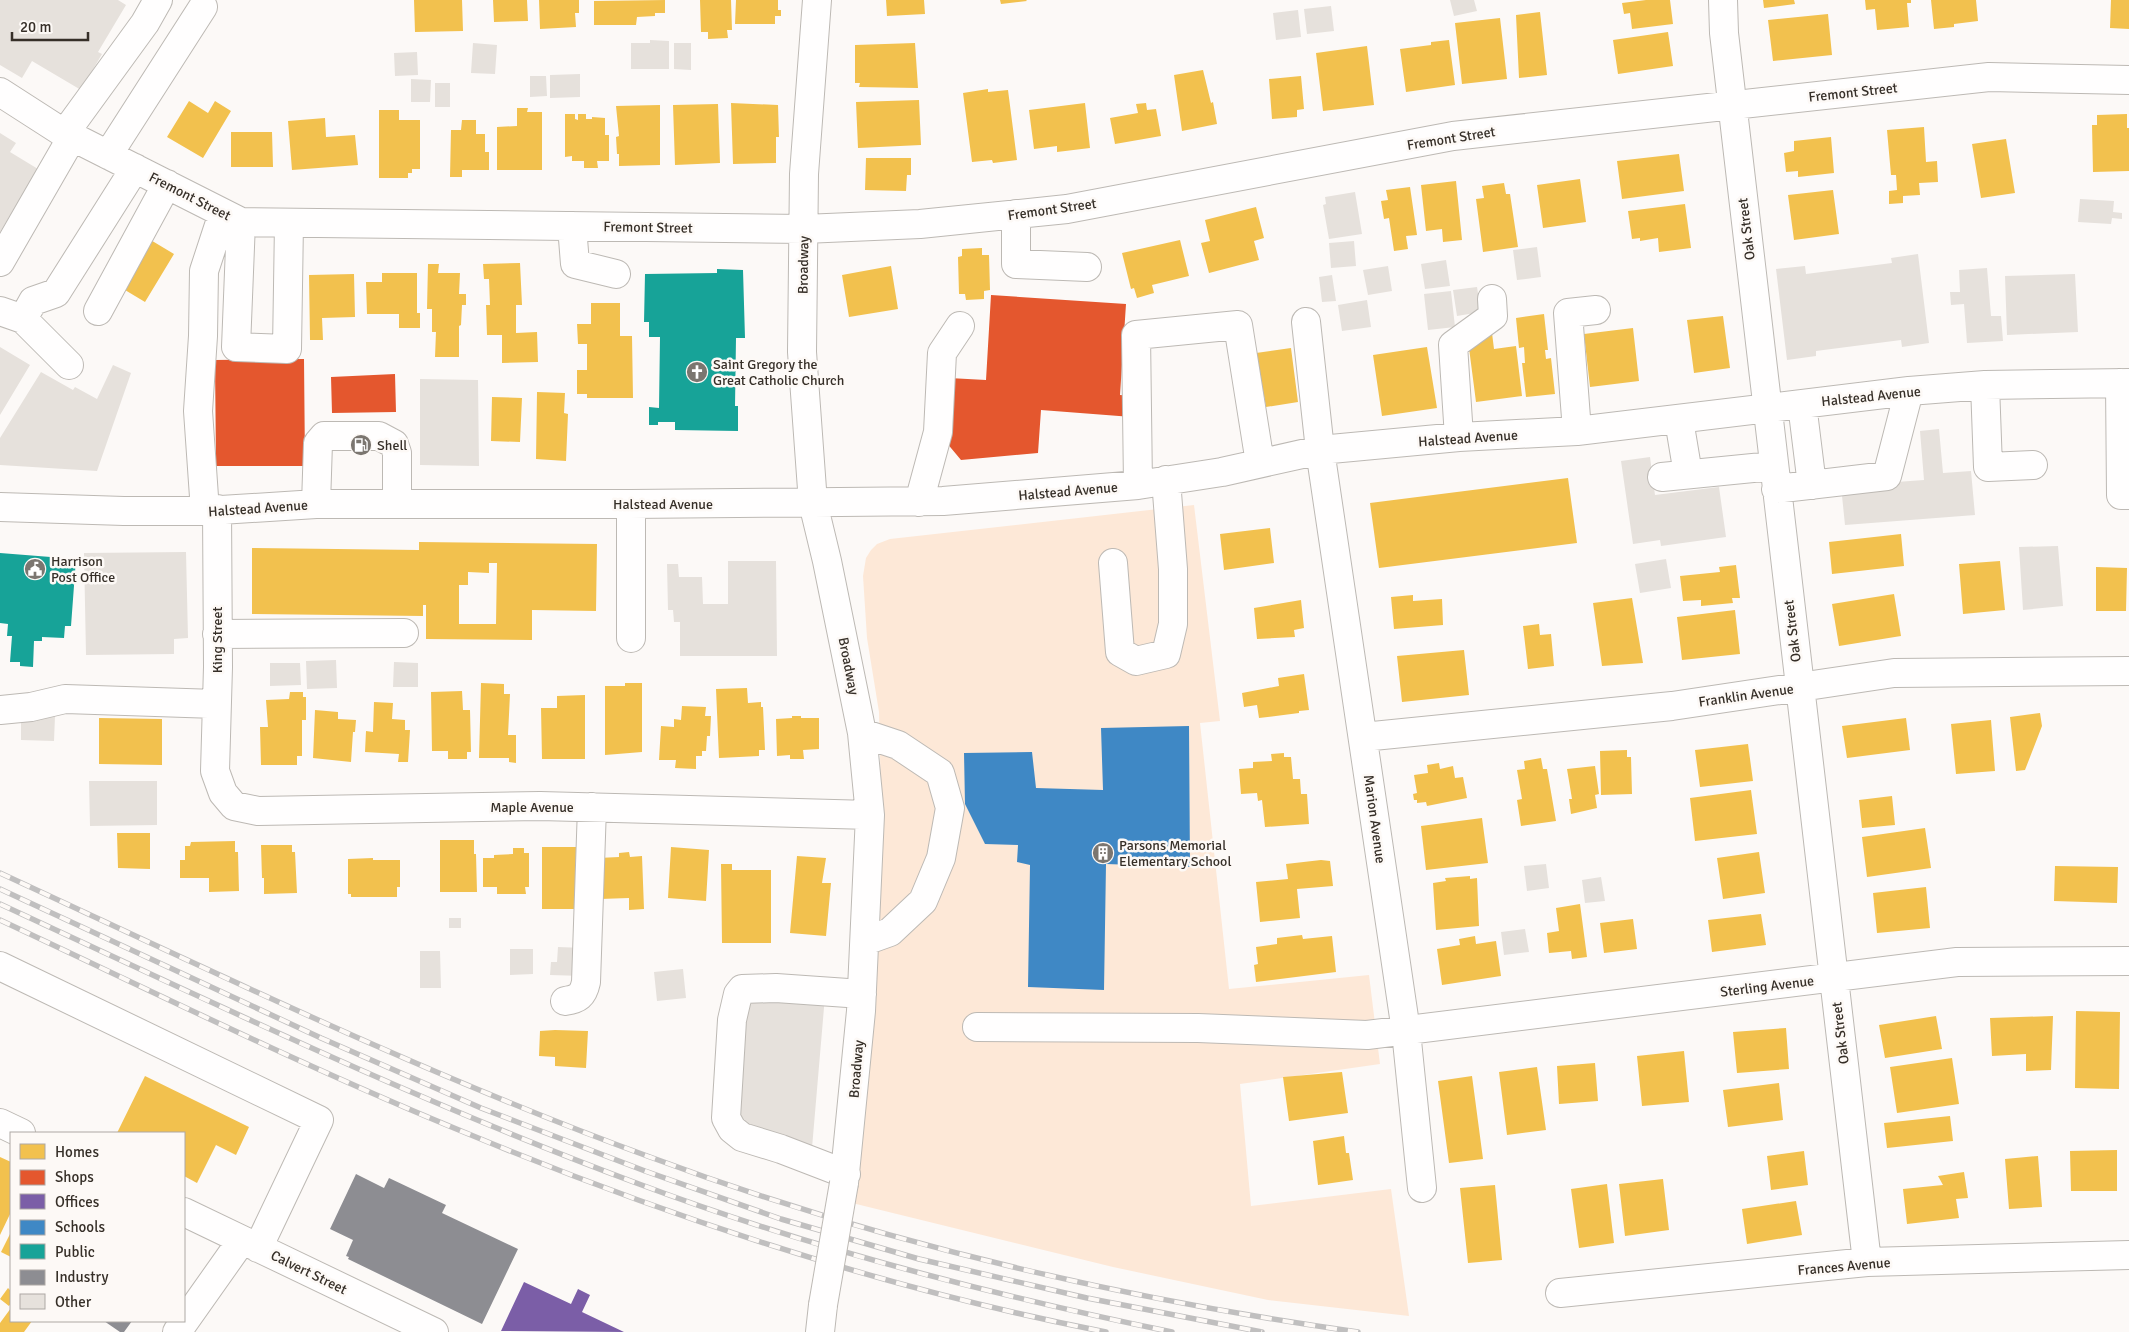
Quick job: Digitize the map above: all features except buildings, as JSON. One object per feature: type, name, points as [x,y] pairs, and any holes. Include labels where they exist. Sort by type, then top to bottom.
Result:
[{"type":"street","points":[[0,262],[69,135],[139,32],[158,0]]},
{"type":"street","name":"Broadway","points":[[817,0],[804,174],[802,352],[813,503],[831,580],[862,733],[870,815],[862,994],[845,1178],[820,1332]]},
{"type":"street","name":"Oak Street","points":[[1723,0],[1724,33],[1798,688],[1867,1262]]},
{"type":"street","points":[[108,155],[203,7]]},
{"type":"street","points":[[139,32],[171,56]]},
{"type":"street","name":"Fremont Street","points":[[0,92],[69,135],[232,218],[289,223],[804,229],[920,224],[1067,209],[1453,136],[1989,77],[2129,80]]},
{"type":"street","points":[[70,365],[11,315],[33,301],[56,293],[136,168]]},
{"type":"street","points":[[98,311],[167,184]]},
{"type":"street","points":[[1016,214],[1016,264],[1087,267]]},
{"type":"street","points":[[232,218],[236,346],[287,349],[289,223]]},
{"type":"street","name":"King Street","points":[[215,771],[217,634],[211,510],[198,411],[203,336],[204,271],[232,218]]},
{"type":"street","points":[[572,226],[575,264],[616,274]]},
{"type":"street","points":[[1459,437],[1452,346],[1493,316],[1492,299]]},
{"type":"street","points":[[1577,431],[1568,313],[1596,310]]},
{"type":"street","name":"Marion Avenue","points":[[1306,322],[1320,450],[1364,737],[1406,1031],[1422,1188]]},
{"type":"street","points":[[1138,485],[1136,335],[1238,325],[1260,463]]},
{"type":"street","points":[[920,502],[938,432],[942,353],[960,326]]},
{"type":"street","points":[[2125,383],[2121,495],[2129,495]]},
{"type":"street","name":"Halstead Avenue","points":[[0,507],[124,511],[211,510],[316,504],[397,503],[920,502],[1138,485],[1222,472],[1320,450],[1459,437],[1577,431],[1909,391],[1985,385],[2125,383]]},
{"type":"street","points":[[1985,385],[1988,467],[2032,465]]},
{"type":"street","points":[[1679,420],[1675,476],[1774,477],[1812,485],[1887,476],[1909,391]]},
{"type":"street","points":[[1802,404],[1812,485]]},
{"type":"street","points":[[316,504],[321,442],[379,436],[394,444],[397,453],[397,503]]},
{"type":"street","points":[[1113,563],[1120,652],[1136,661],[1166,654],[1173,624],[1174,569],[1166,480]]},
{"type":"street","points":[[630,638],[631,504]]},
{"type":"street","points":[[217,634],[404,633]]},
{"type":"street","name":"Franklin Avenue","points":[[1364,737],[1672,706],[1894,673],[2129,671]]},
{"type":"street","points":[[0,710],[31,707],[64,699],[216,704]]},
{"type":"street","points":[[862,733],[898,745],[940,773],[950,808],[941,858],[923,901],[890,932],[865,941]]},
{"type":"street","name":"Maple Avenue","points":[[215,771],[223,793],[234,806],[258,810],[540,806],[870,815]]},
{"type":"street","points":[[564,1002],[576,1000],[584,992],[586,982],[592,807]]},
{"type":"street","name":"Sterling Avenue","points":[[977,1027],[1198,1028],[1367,1035],[1957,962],[2129,960]]},
{"type":"street","points":[[0,966],[319,1120],[250,1244],[177,1332]]},
{"type":"street","points":[[845,1178],[781,1149],[747,1140],[732,1129],[726,1118],[732,1020],[738,994],[742,989],[776,988],[862,994]]},
{"type":"street","points":[[0,1123],[19,1132]]},
{"type":"street","name":"Calvert Street","points":[[185,1212],[434,1332]]},
{"type":"street","name":"Frances Avenue","points":[[1560,1294],[1867,1262],[2129,1255]]},
{"type":"shaded area","points":[[1194,505],[1220,721],[1200,723],[1229,989],[1369,975],[1380,1064],[1240,1084],[1251,1206],[1391,1189],[1409,1316],[1268,1300],[1113,1267],[848,1202],[882,844],[879,712],[867,638],[863,576],[866,558],[877,544],[890,539]]},
{"type":"railway","points":[[0,873],[403,1058],[567,1126],[736,1188],[911,1241],[999,1264],[1178,1302],[1358,1332]]},
{"type":"railway","points":[[0,889],[321,1038],[481,1108],[645,1171],[781,1219],[919,1259],[1087,1298],[1262,1332]]},
{"type":"railway","points":[[0,904],[397,1086],[558,1153],[704,1208],[836,1250],[970,1286],[1172,1332]]},
{"type":"railway","points":[[0,920],[234,1030],[411,1110],[625,1195],[704,1223],[864,1273],[1025,1315],[1106,1332]]},
{"type":"place","name":"Saint Gregory the Great Catholic Church","points":[[697,372]]},
{"type":"place","name":"Shell","points":[[361,445]]},
{"type":"place","name":"Harrison Post Office","points":[[35,569]]},
{"type":"place","name":"Parsons Memorial Elementary School","points":[[1103,853]]}]
